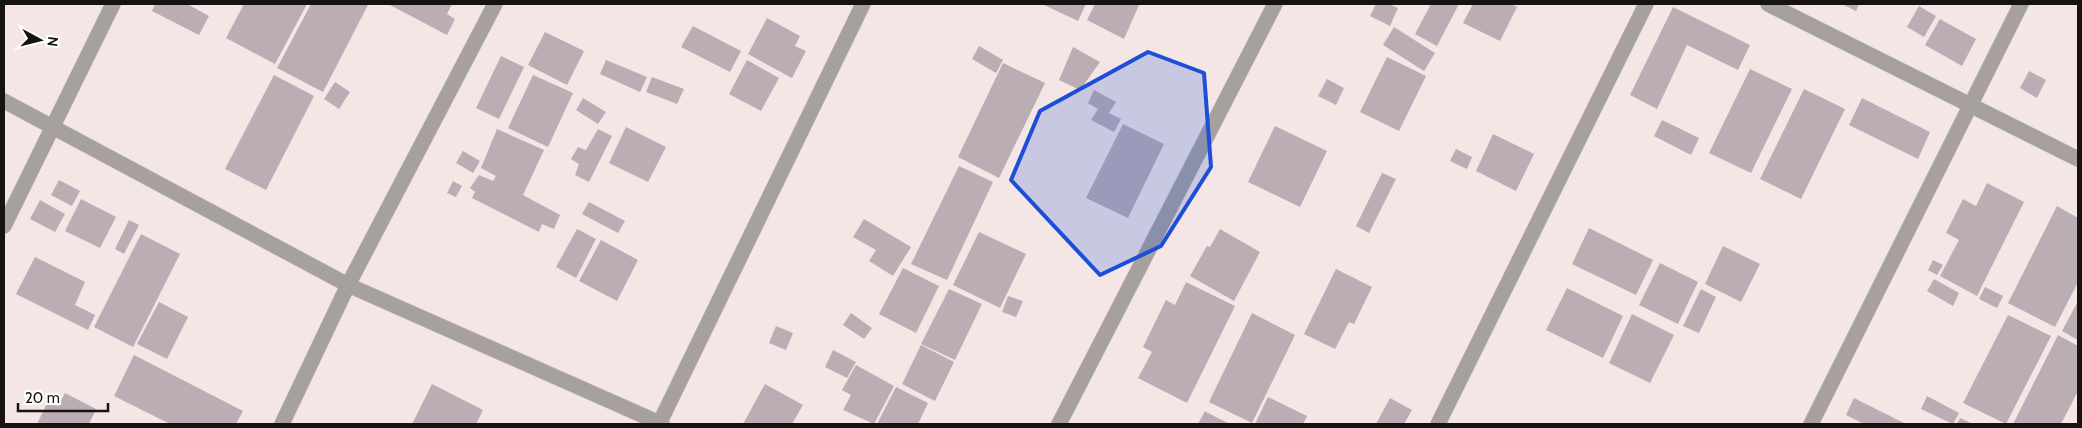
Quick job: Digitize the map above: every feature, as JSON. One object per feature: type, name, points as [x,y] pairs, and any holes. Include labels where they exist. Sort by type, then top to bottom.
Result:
[{"type":"street","points":[[4,226],[113,4]]},
{"type":"street","points":[[282,424],[348,285],[495,4]]},
{"type":"street","points":[[4,101],[348,285],[660,424],[863,4]]},
{"type":"street","points":[[1058,424],[1275,4]]},
{"type":"street","points":[[1438,424],[1646,4]]},
{"type":"street","points":[[1768,4],[2078,158]]},
{"type":"street","points":[[1811,424],[2022,4]]},
{"type":"highlighted area","points":[[1148,52],[1204,73],[1211,167],[1161,246],[1100,275],[1011,180],[1040,111]]},
{"type":"building","points":[[155,4],[190,4],[209,16],[199,35],[152,11]]},
{"type":"building","points":[[244,4],[307,4],[275,64],[226,38]]},
{"type":"building","points":[[311,4],[368,5],[323,92],[277,68]]},
{"type":"building","points":[[388,4],[452,4],[447,14],[455,19],[447,35]]},
{"type":"building","points":[[1042,4],[1086,4],[1078,21]]},
{"type":"building","points":[[1095,4],[1139,5],[1124,39],[1087,20]]},
{"type":"building","points":[[1376,4],[1389,4],[1398,8],[1390,26],[1370,16]]},
{"type":"building","points":[[1431,4],[1459,4],[1437,46],[1415,34]]},
{"type":"building","points":[[1473,4],[1511,4],[1517,7],[1500,41],[1463,23]]},
{"type":"building","points":[[1842,4],[1859,4],[1856,11]]},
{"type":"building","points":[[1919,6],[1936,16],[1924,37],[1907,27]]},
{"type":"building","points":[[1673,7],[1750,45],[1738,70],[1687,45],[1657,109],[1630,95]]},
{"type":"building","points":[[767,18],[800,36],[795,46],[806,51],[792,78],[748,54]]},
{"type":"building","points":[[1940,19],[1976,39],[1962,66],[1925,45]]},
{"type":"building","points":[[693,26],[741,51],[730,72],[681,47]]},
{"type":"building","points":[[1394,27],[1435,53],[1424,71],[1383,45]]},
{"type":"building","points":[[545,32],[584,51],[567,85],[528,65]]},
{"type":"building","points":[[979,46],[1003,60],[996,73],[972,59]]},
{"type":"building","points":[[1073,47],[1100,62],[1080,90],[1059,80]]},
{"type":"building","points":[[501,56],[524,67],[499,119],[476,108]]},
{"type":"building","points":[[1387,57],[1426,76],[1399,131],[1360,112]]},
{"type":"building","points":[[606,60],[647,77],[640,92],[600,74]]},
{"type":"building","points":[[747,60],[779,78],[761,111],[729,94]]},
{"type":"building","points":[[1003,63],[1045,83],[999,178],[958,157]]},
{"type":"building","points":[[1750,69],[1792,89],[1751,173],[1709,153]]},
{"type":"building","points":[[2029,71],[2046,80],[2037,98],[2020,88]]},
{"type":"building","points":[[274,75],[314,96],[266,190],[225,169]]},
{"type":"building","points":[[533,75],[573,93],[548,147],[508,128]]},
{"type":"building","points":[[652,77],[684,89],[677,104],[646,92]]},
{"type":"building","points":[[1327,79],[1344,88],[1336,105],[1318,96]]},
{"type":"building","points":[[335,82],[350,92],[339,109],[324,99]]},
{"type":"building","points":[[1804,89],[1845,109],[1801,199],[1760,179]]},
{"type":"building","points":[[1094,90],[1116,102],[1109,113],[1121,119],[1114,132],[1091,120],[1098,109],[1088,103]]},
{"type":"building","points":[[583,98],[606,112],[598,124],[576,110]]},
{"type":"building","points":[[1862,98],[1930,132],[1918,159],[1849,125]]},
{"type":"building","points":[[1662,120],[1699,138],[1691,155],[1654,136]]},
{"type":"building","points":[[1123,124],[1164,144],[1128,218],[1086,198]]},
{"type":"building","points":[[1275,126],[1327,151],[1300,207],[1248,182]]},
{"type":"building","points":[[626,127],[666,147],[648,182],[609,163]]},
{"type":"building","points":[[497,129],[544,150],[523,195],[560,215],[554,229],[542,224],[539,232],[472,198],[475,192],[470,188],[479,175],[493,181],[496,176],[481,168]]},
{"type":"building","points":[[598,129],[612,136],[589,182],[575,175],[579,164],[571,159],[578,147],[586,150]]},
{"type":"building","points":[[1493,134],[1534,154],[1516,191],[1476,171]]},
{"type":"building","points":[[1456,149],[1472,157],[1467,169],[1450,161]]},
{"type":"building","points":[[463,151],[480,161],[473,173],[456,163]]},
{"type":"building","points":[[959,166],[993,182],[947,280],[911,264]]},
{"type":"building","points":[[1382,173],[1396,179],[1369,233],[1356,226]]},
{"type":"building","points":[[59,180],[80,191],[72,206],[51,195]]},
{"type":"building","points":[[453,181],[462,186],[456,197],[447,193]]},
{"type":"building","points":[[1987,183],[2024,202],[1977,296],[1940,276],[1959,240],[1946,233],[1963,199],[1976,206]]},
{"type":"building","points":[[81,199],[116,217],[100,248],[65,231]]},
{"type":"building","points":[[40,200],[65,214],[55,232],[30,219]]},
{"type":"building","points":[[589,202],[625,221],[618,233],[582,214]]},
{"type":"building","points":[[2057,206],[2078,218],[2078,282],[2055,327],[2008,303]]},
{"type":"building","points":[[864,219],[911,247],[893,276],[869,261],[876,250],[853,237]]},
{"type":"building","points":[[129,220],[139,225],[124,254],[115,249]]},
{"type":"building","points":[[1589,228],[1653,260],[1636,295],[1572,264]]},
{"type":"building","points":[[577,229],[596,239],[576,278],[556,267]]},
{"type":"building","points":[[1220,229],[1260,252],[1234,301],[1190,276],[1207,246],[1210,247]]},
{"type":"building","points":[[979,232],[1026,254],[1000,308],[953,285]]},
{"type":"building","points":[[141,234],[180,254],[133,347],[94,327]]},
{"type":"building","points":[[601,240],[638,260],[617,301],[579,281]]},
{"type":"building","points":[[1723,246],[1760,264],[1741,302],[1705,284]]},
{"type":"building","points":[[35,257],[85,282],[75,305],[95,315],[88,330],[16,294]]},
{"type":"building","points":[[1933,260],[1943,265],[1937,275],[1928,270]]},
{"type":"building","points":[[1660,263],[1698,282],[1678,324],[1639,305]]},
{"type":"building","points":[[903,268],[939,286],[916,333],[879,314]]},
{"type":"building","points":[[1336,269],[1372,287],[1354,324],[1349,322],[1335,349],[1304,334]]},
{"type":"building","points":[[1934,279],[1959,293],[1953,306],[1927,291]]},
{"type":"building","points":[[1186,282],[1235,306],[1187,403],[1138,378],[1152,352],[1143,347],[1166,300],[1175,305]]},
{"type":"building","points":[[1985,287],[2003,296],[1997,308],[1979,299]]},
{"type":"building","points":[[1567,288],[1623,316],[1603,358],[1546,330]]},
{"type":"building","points":[[949,289],[982,304],[955,360],[921,344]]},
{"type":"building","points":[[1701,289],[1716,297],[1699,333],[1683,326]]},
{"type":"building","points":[[1008,296],[1023,301],[1016,317],[1002,312]]},
{"type":"building","points":[[2078,301],[2078,340],[2062,331]]},
{"type":"building","points":[[159,302],[188,317],[167,359],[137,344]]},
{"type":"building","points":[[851,313],[872,328],[864,339],[843,325]]},
{"type":"building","points":[[1252,313],[1295,335],[1252,423],[1209,402]]},
{"type":"building","points":[[1632,314],[1674,335],[1650,383],[1609,363]]},
{"type":"building","points":[[2008,315],[2051,336],[2006,424],[1963,403]]},
{"type":"building","points":[[776,326],[793,333],[786,350],[769,343]]},
{"type":"building","points":[[2058,335],[2078,346],[2078,391],[2061,424],[2013,424]]},
{"type":"building","points":[[921,345],[954,362],[935,401],[902,384]]},
{"type":"building","points":[[833,350],[856,362],[847,378],[825,367]]},
{"type":"building","points":[[134,355],[243,411],[236,424],[170,424],[114,396]]},
{"type":"building","points":[[856,365],[894,386],[874,424],[843,410],[851,395],[842,390]]},
{"type":"building","points":[[432,384],[483,410],[476,424],[412,424]]},
{"type":"building","points":[[765,384],[803,405],[792,424],[743,424]]},
{"type":"building","points":[[896,387],[928,403],[918,424],[877,424]]},
{"type":"building","points":[[65,393],[96,409],[89,424],[37,424],[48,401],[58,406]]},
{"type":"building","points":[[1927,396],[1959,413],[1953,424],[1921,409]]},
{"type":"building","points":[[1268,397],[1307,416],[1303,424],[1255,424]]},
{"type":"building","points":[[1390,398],[1412,410],[1404,424],[1376,424]]},
{"type":"building","points":[[1854,398],[1906,424],[1864,424],[1846,415]]},
{"type":"building","points":[[1206,412],[1230,424],[1198,424]]},
{"type":"building","points":[[1960,418],[1973,424],[1957,424]]}]
